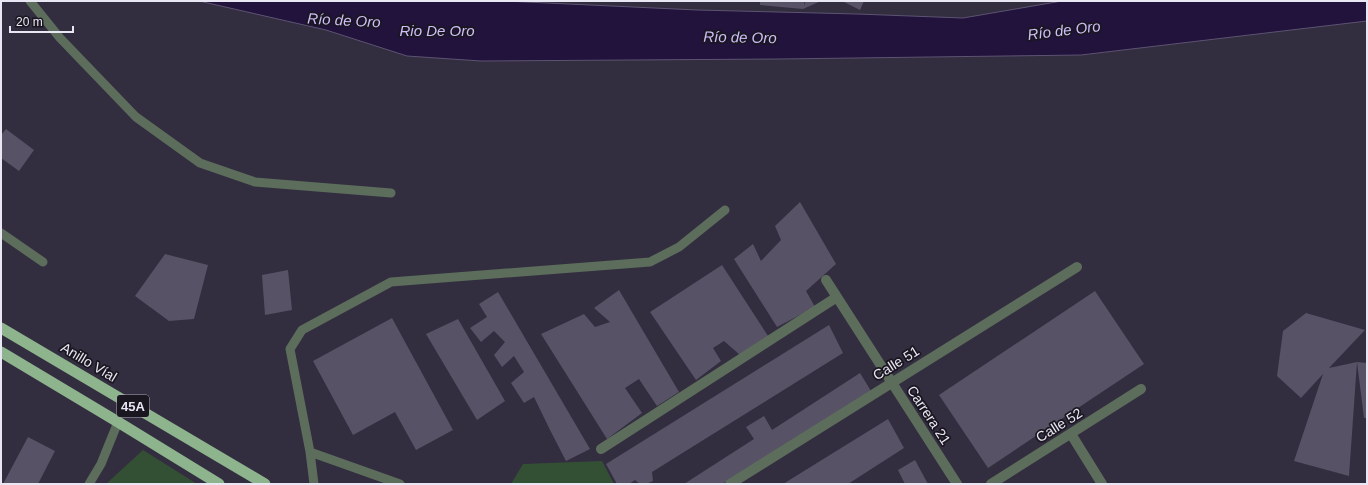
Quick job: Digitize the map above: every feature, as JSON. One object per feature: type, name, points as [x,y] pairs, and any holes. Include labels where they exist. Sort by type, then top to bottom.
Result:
[{"type":"highway","name":"Anillo Víal","points":[[1,328],[265,484]]},
{"type":"highway","name":"45A","points":[[1,352],[219,484]]},
{"type":"street","name":"Calle 51","points":[[730,484],[1077,267]]},
{"type":"street","name":"Carrera 21","points":[[826,280],[957,484]]},
{"type":"street","points":[[601,449],[837,297]]},
{"type":"street","name":"Calle 52","points":[[992,484],[1141,389]]},
{"type":"street","points":[[1071,434],[1102,484]]},
{"type":"lane","points":[[30,1],[60,38],[136,117],[200,163],[255,182],[391,193]]},
{"type":"lane","points":[[314,484],[310,452],[290,350],[302,330],[391,282],[650,262],[679,247],[725,210]]},
{"type":"lane","points":[[1,233],[43,262]]},
{"type":"lane","points":[[89,484],[101,464],[118,422]]},
{"type":"lane","points":[[310,452],[400,484]]},
{"type":"green space","points":[[143,450],[197,484],[106,484]]},
{"type":"green space","points":[[602,461],[614,484],[511,484],[523,464]]},
{"type":"water","points":[[199,1],[504,1],[697,10],[963,18],[1062,1],[1367,1],[1367,21],[1081,55],[481,61],[407,56],[326,30]]},
{"type":"building","points":[[760,1],[804,1],[804,6],[805,1],[821,1],[803,9],[760,5]]},
{"type":"building","points":[[842,1],[864,1],[860,10]]},
{"type":"building","points":[[6,129],[34,150],[19,171],[1,158],[1,135]]},
{"type":"building","points":[[800,202],[836,264],[806,291],[815,307],[777,327],[734,259],[753,244],[761,261],[781,240],[775,226]]},
{"type":"building","points":[[165,254],[208,265],[194,319],[169,321],[135,296]]},
{"type":"building","points":[[722,265],[770,339],[740,355],[724,341],[713,348],[721,361],[696,380],[650,312]]},
{"type":"building","points":[[288,270],[292,310],[265,315],[262,275]]},
{"type":"building","points":[[619,290],[679,392],[657,406],[639,379],[625,388],[642,413],[607,439],[541,334],[584,314],[595,327],[610,322],[594,308]]},
{"type":"building","points":[[1095,291],[1144,364],[988,468],[939,395]]},
{"type":"building","points":[[498,292],[590,449],[566,461],[534,397],[524,403],[511,383],[524,372],[514,356],[502,367],[494,355],[505,342],[494,331],[481,342],[470,328],[487,317],[479,304]]},
{"type":"building","points":[[1306,313],[1365,330],[1329,368],[1357,362],[1349,476],[1294,461],[1323,374],[1301,398],[1277,376],[1283,331]]},
{"type":"building","points":[[392,318],[453,430],[416,450],[395,412],[353,435],[313,361]]},
{"type":"building","points":[[458,319],[505,401],[477,420],[426,334]]},
{"type":"building","points":[[829,325],[843,353],[652,472],[653,481],[646,484],[640,484],[635,480],[629,484],[617,484],[606,464]]},
{"type":"building","points":[[1357,362],[1367,363],[1367,418],[1364,418]]},
{"type":"building","points":[[860,373],[871,391],[722,484],[684,484],[754,439],[746,427],[764,416],[772,430]]},
{"type":"building","points":[[888,419],[904,448],[848,484],[783,484]]},
{"type":"building","points":[[28,437],[55,451],[38,484],[3,484]]},
{"type":"building","points":[[915,460],[928,484],[905,484],[898,470]]},
{"type":"water label","name":"Río de Oro","points":[[344,20]]},
{"type":"water label","name":"Rio De Oro","points":[[437,30]]},
{"type":"water label","name":"Río de Oro","points":[[1064,30]]},
{"type":"water label","name":"Río de Oro","points":[[740,37]]}]
